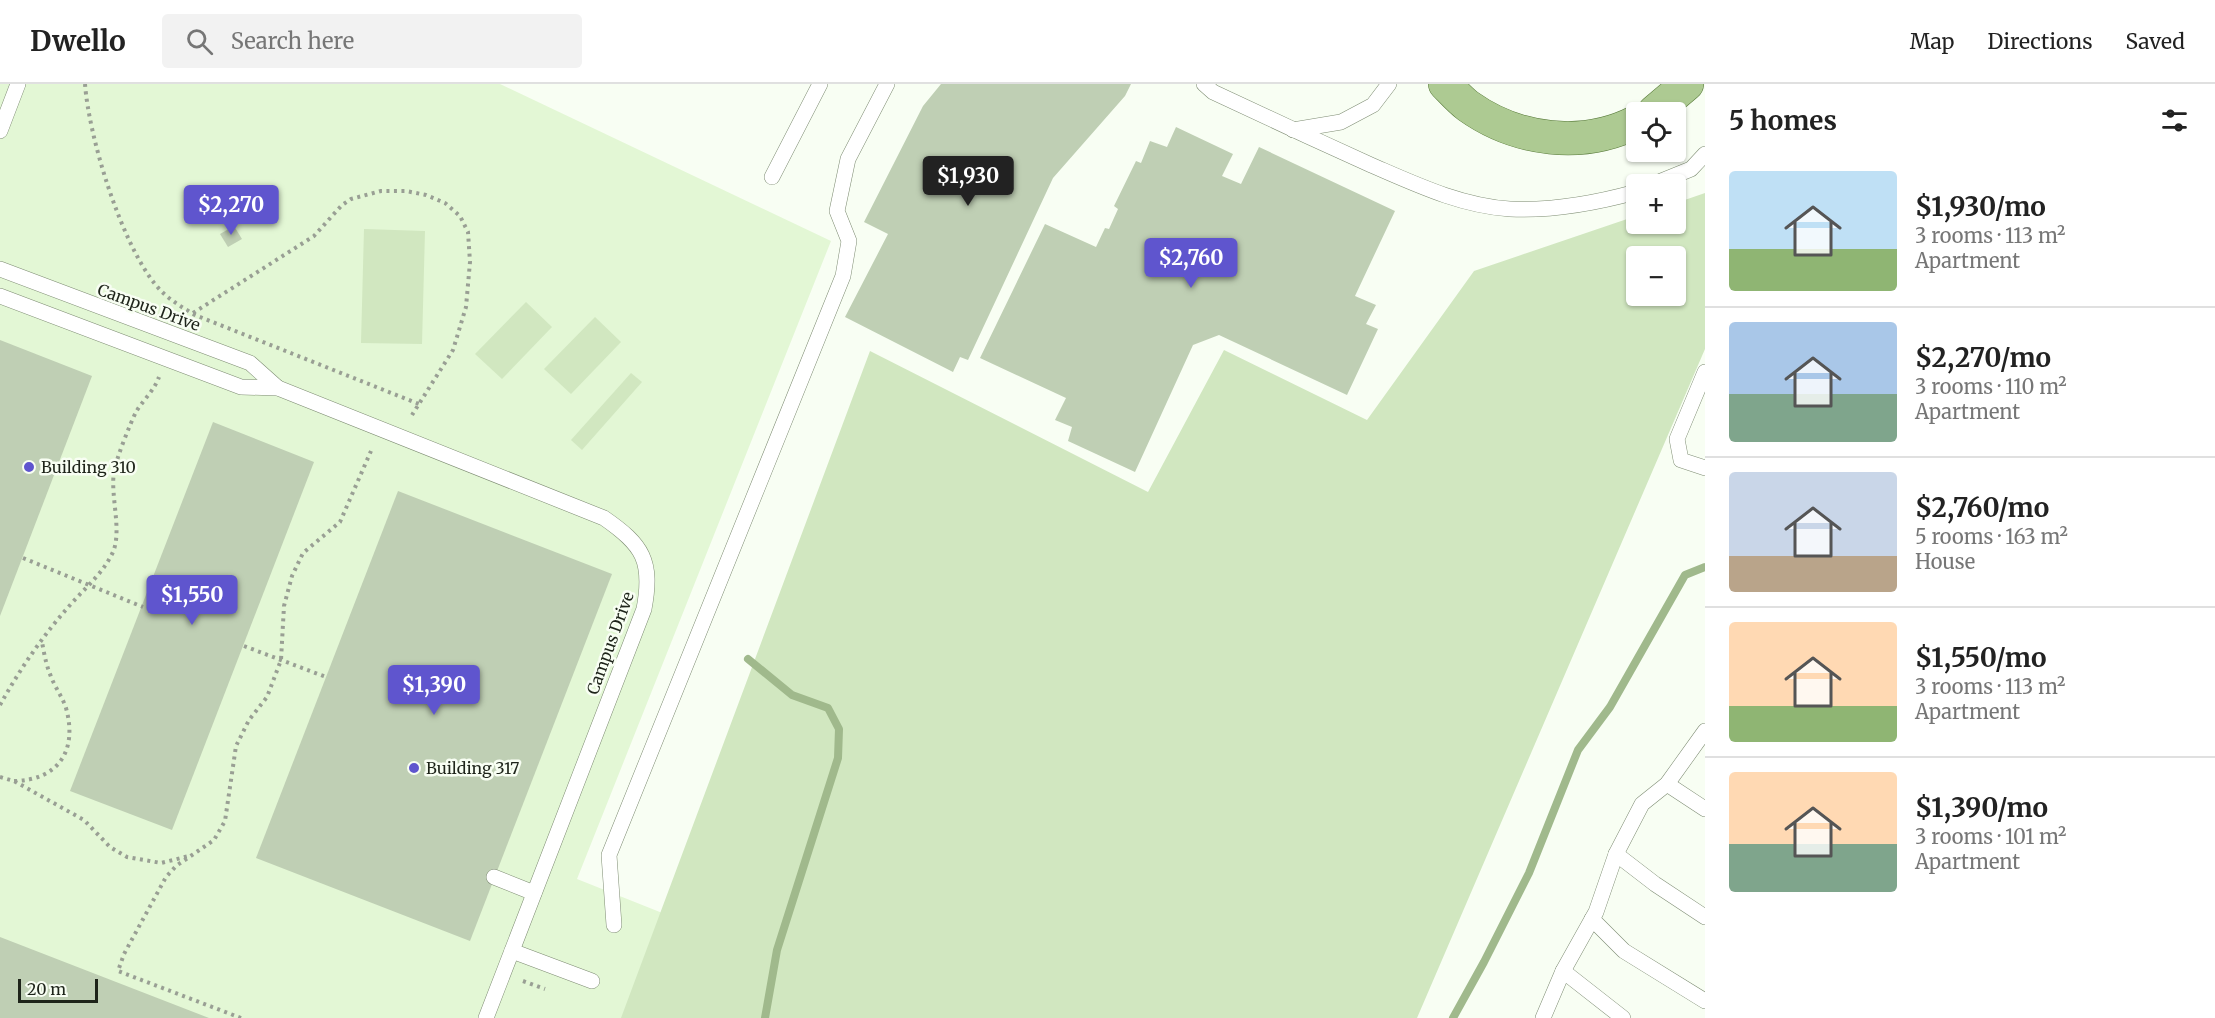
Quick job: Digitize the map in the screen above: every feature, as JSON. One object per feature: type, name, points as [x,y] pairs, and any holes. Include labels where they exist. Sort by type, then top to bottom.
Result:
[{"type":"main road","points":[[1444,84],[1468,106],[1503,126],[1533,135],[1563,138],[1596,135],[1626,125]]},
{"type":"main road","points":[[1666,102],[1687,84]]},
{"type":"lane","points":[[0,131],[18,84]]},
{"type":"lane","points":[[772,177],[820,84]]},
{"type":"lane","points":[[614,926],[609,855],[843,276],[849,241],[837,211],[848,159],[887,84]]},
{"type":"lane","points":[[1204,84],[1213,92],[1293,130],[1402,178],[1469,203],[1510,209],[1558,208],[1626,194]]},
{"type":"lane","points":[[1293,130],[1341,122],[1373,105],[1389,84]]},
{"type":"lane","points":[[1679,174],[1691,169],[1705,154]]},
{"type":"lane","name":"Campus Drive","points":[[0,269],[250,363],[278,388],[604,518],[629,536],[645,562],[649,584],[644,609],[486,1018]]},
{"type":"lane","name":"Campus Drive","points":[[0,296],[241,387],[278,388]]},
{"type":"lane","points":[[1705,372],[1677,439],[1681,460],[1705,468]]},
{"type":"lane","points":[[1543,1018],[1563,971],[1593,919],[1616,854],[1642,804],[1667,784],[1705,730]]},
{"type":"lane","points":[[1667,784],[1705,809]]},
{"type":"lane","points":[[1616,854],[1655,885],[1705,917]]},
{"type":"lane","points":[[494,878],[534,893]]},
{"type":"lane","points":[[1593,919],[1624,951],[1705,1002]]},
{"type":"lane","points":[[512,951],[592,981]]},
{"type":"lane","points":[[1563,971],[1623,1018]]},
{"type":"path","points":[[85,84],[98,153],[114,204],[134,252],[155,284],[176,304],[193,314],[419,404]]},
{"type":"path","points":[[193,314],[314,236],[342,205],[351,199],[381,190],[406,190],[445,203],[460,216],[468,232],[470,262],[466,307],[453,350],[412,415]]},
{"type":"path","points":[[0,705],[14,680],[42,642],[71,604],[102,573],[114,552],[116,539],[114,471],[136,412],[156,384],[162,368]]},
{"type":"path","points":[[241,1018],[118,971],[123,954],[166,878],[176,866],[214,840],[225,822],[236,746],[249,720],[267,697],[281,660],[284,606],[292,576],[303,553],[340,522],[370,451]]},
{"type":"path","points":[[23,558],[143,607]]},
{"type":"path","points":[[14,781],[28,780],[47,774],[65,757],[69,737],[66,708],[50,676],[42,642]]},
{"type":"path","points":[[244,646],[326,677]]},
{"type":"path","points":[[1,776],[84,820],[110,847],[127,857],[161,863],[194,854]]},
{"type":"path","points":[[519,980],[545,989]]},
{"type":"shaded area","points":[[0,84],[500,84],[831,241],[577,879],[926,1018],[0,1018]]},
{"type":"shaded area","points":[[1705,193],[1705,349],[1417,1018],[621,1018],[870,351],[1148,492],[1224,350],[1367,420],[1474,271],[1626,219],[1626,234],[1686,234],[1686,200]]},
{"type":"shaded area","points":[[364,229],[425,231],[422,344],[361,343]]},
{"type":"shaded area","points":[[526,302],[552,327],[502,379],[475,354]]},
{"type":"shaded area","points":[[595,317],[621,342],[571,394],[544,369]]},
{"type":"shaded area","points":[[631,373],[642,382],[582,450],[571,440]]},
{"type":"building","points":[[941,84],[1131,84],[1125,96],[1053,178],[968,360],[960,357],[953,372],[845,317],[888,234],[864,222],[923,106]]},
{"type":"building","points":[[1176,127],[1233,154],[1222,176],[1241,184],[1259,147],[1395,211],[1355,296],[1376,305],[1366,324],[1378,329],[1347,395],[1219,335],[1193,345],[1135,472],[1068,441],[1072,427],[1055,420],[1066,398],[980,358],[1045,224],[1096,247],[1105,228],[1109,229],[1118,209],[1114,206],[1136,161],[1141,163],[1150,141],[1167,147]]},
{"type":"building","points":[[234,226],[242,239],[228,247],[220,234]]},
{"type":"building","name":"Building 310","points":[[0,340],[92,376],[0,616]]},
{"type":"building","points":[[213,422],[314,462],[172,830],[70,791]]},
{"type":"building","name":"Building 317","points":[[398,491],[612,574],[470,941],[256,858]]},
{"type":"building","points":[[0,937],[209,1018],[0,1018]]},
{"type":"waterway","points":[[1453,1018],[1529,873],[1578,750],[1610,707],[1685,575],[1705,567]]},
{"type":"waterway","points":[[748,659],[792,695],[828,708],[839,729],[838,758],[777,950],[765,1018]]},
{"type":"place","name":"Building 310","points":[[29,467]]},
{"type":"place","name":"Building 317","points":[[414,768]]}]
